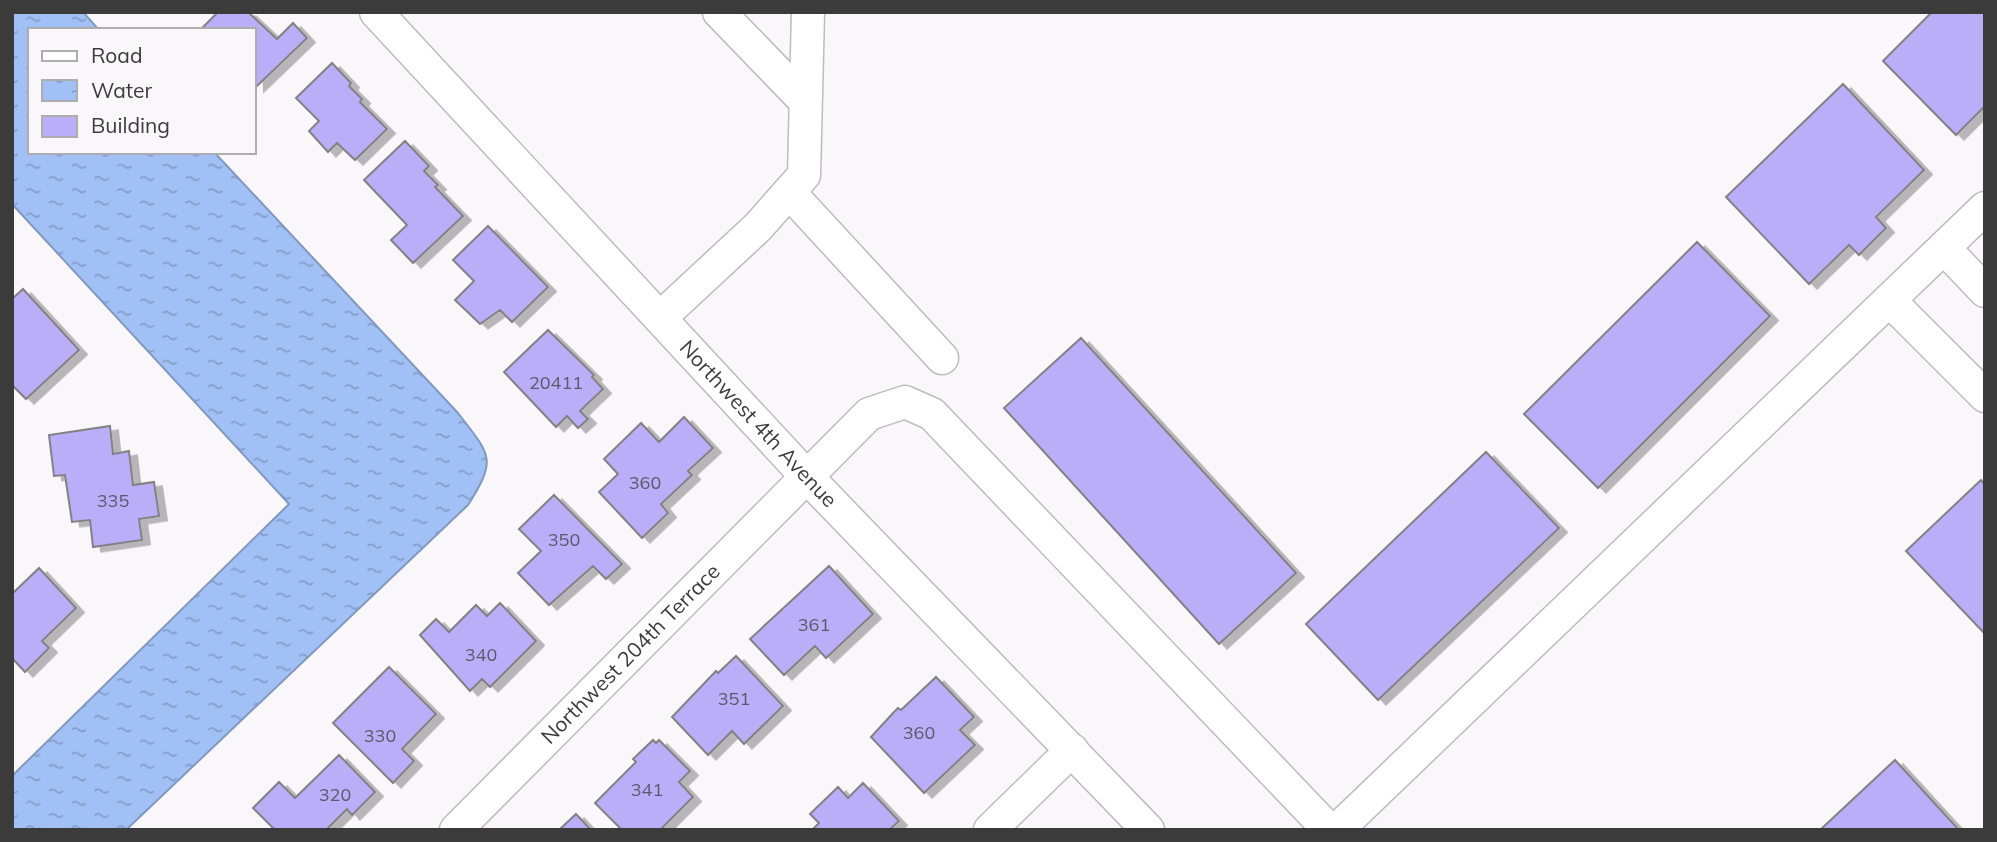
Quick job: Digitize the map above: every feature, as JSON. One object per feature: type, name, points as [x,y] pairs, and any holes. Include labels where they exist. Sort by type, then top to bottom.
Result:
[{"type":"street","name":"Northwest 4th Avenue","points":[[376,12],[807,478],[1148,830]]},
{"type":"street","points":[[719,12],[805,101]]},
{"type":"street","points":[[660,318],[707,275],[804,175],[808,12]]},
{"type":"street","points":[[789,192],[942,358]]},
{"type":"street","points":[[1337,830],[1985,208]]},
{"type":"street","points":[[1944,248],[1985,291]]},
{"type":"street","points":[[1889,300],[1985,396]]},
{"type":"street","name":"Northwest 204th Terrace","points":[[456,830],[869,414],[905,402],[932,414],[1329,830]]},
{"type":"street","points":[[990,830],[1072,750]]},
{"type":"water","points":[[12,12],[83,12],[97,28],[28,28],[28,154],[216,154],[458,413],[477,438],[486,457],[484,477],[468,505],[126,830],[12,830],[12,776],[289,504],[12,204]]},
{"type":"building","points":[[218,12],[248,12],[277,39],[293,23],[307,38],[256,87],[256,28],[202,28]]},
{"type":"building","points":[[1932,12],[1985,12],[1985,106],[1956,135],[1883,61]]},
{"type":"building","points":[[332,63],[351,83],[349,86],[362,99],[360,102],[387,129],[355,160],[337,143],[328,152],[309,131],[319,121],[296,98]]},
{"type":"building","points":[[1843,84],[1924,170],[1876,217],[1886,228],[1859,255],[1849,245],[1809,284],[1726,197]]},
{"type":"building","points":[[405,141],[429,166],[424,171],[438,185],[435,187],[463,216],[413,263],[391,240],[407,225],[364,180]]},
{"type":"building","points":[[488,226],[548,287],[512,322],[500,310],[480,324],[455,300],[474,281],[453,260]]},
{"type":"building","points":[[1697,242],[1770,316],[1598,488],[1524,414]]},
{"type":"building","points":[[23,289],[79,350],[26,399],[12,385],[12,299]]},
{"type":"building","points":[[548,330],[594,375],[592,377],[603,389],[580,411],[588,419],[578,428],[567,416],[556,427],[504,372]]},
{"type":"building","points":[[1081,338],[1296,573],[1219,644],[1004,408]]},
{"type":"building","points":[[684,417],[713,448],[688,471],[692,475],[661,504],[668,513],[642,538],[599,492],[618,474],[604,459],[641,423],[659,442]]},
{"type":"building","points":[[110,426],[113,454],[129,451],[133,485],[154,482],[159,516],[139,519],[142,540],[93,547],[90,520],[72,522],[65,475],[54,476],[49,435]]},
{"type":"building","points":[[1486,452],[1559,528],[1378,700],[1306,624]]},
{"type":"building","points":[[1981,480],[1985,485],[1985,634],[1906,551]]},
{"type":"building","points":[[554,495],[622,564],[606,579],[593,566],[549,605],[518,573],[541,551],[519,529]]},
{"type":"building","points":[[829,566],[873,614],[826,658],[815,646],[784,675],[750,639]]},
{"type":"building","points":[[39,568],[76,608],[42,641],[49,648],[25,672],[12,658],[12,594]]},
{"type":"building","points":[[500,603],[536,641],[490,687],[482,679],[470,691],[420,635],[436,619],[449,632],[476,605],[487,616]]},
{"type":"building","points":[[736,656],[783,706],[744,744],[732,731],[708,755],[672,717],[716,671],[718,673]]},
{"type":"building","points":[[389,667],[436,714],[402,749],[414,761],[393,783],[333,723]]},
{"type":"building","points":[[936,677],[974,717],[960,730],[975,745],[924,793],[871,737],[898,708],[901,710]]},
{"type":"building","points":[[653,740],[656,743],[659,740],[690,771],[679,782],[693,797],[660,830],[622,830],[595,803],[636,762],[633,759]]},
{"type":"building","points":[[339,755],[375,792],[352,815],[347,809],[326,830],[275,830],[253,808],[279,782],[295,798]]},
{"type":"building","points":[[1895,760],[1959,830],[1820,830]]},
{"type":"building","points":[[863,783],[899,821],[889,830],[812,830],[819,823],[810,814],[838,787],[848,798]]},
{"type":"building","points":[[576,814],[591,830],[559,830]]}]
